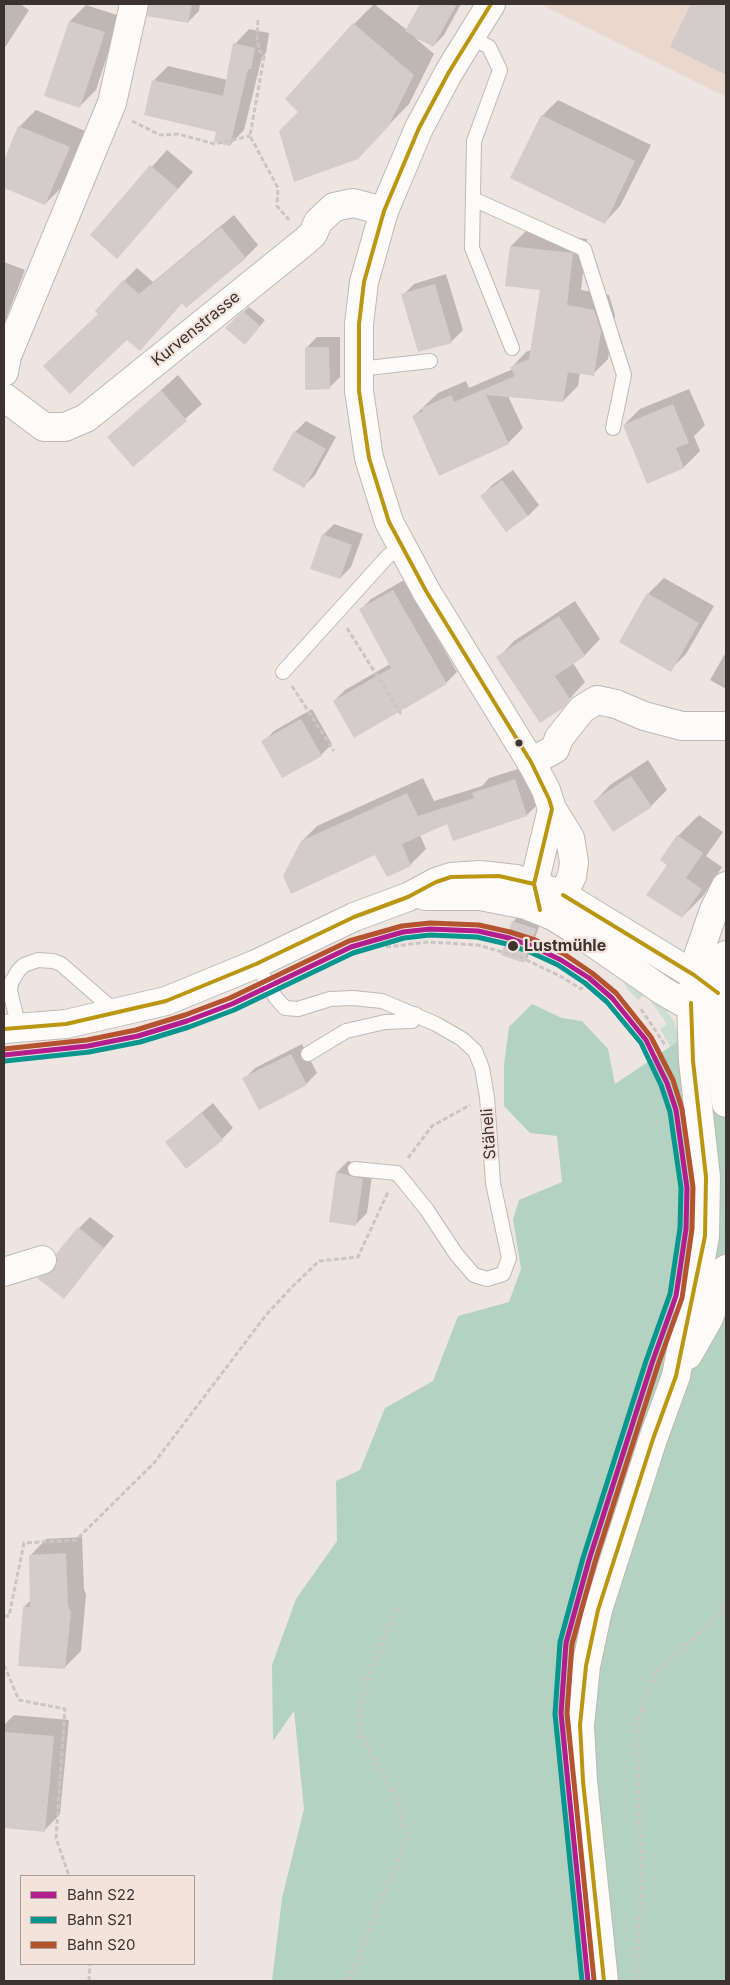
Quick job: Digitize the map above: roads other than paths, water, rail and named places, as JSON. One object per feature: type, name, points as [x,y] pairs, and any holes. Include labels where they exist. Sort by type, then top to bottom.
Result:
[{"type":"street","points":[[4,372],[7,356],[112,104],[134,4]]},
{"type":"street","points":[[491,4],[449,72],[419,128],[384,211],[364,282],[359,324],[359,391],[369,458],[390,522],[426,591],[531,762],[546,790],[552,809],[570,838],[573,851],[572,876],[563,895]]},
{"type":"street","name":"Kurvenstrasse","points":[[4,397],[44,426],[66,427],[86,418],[304,242],[313,234],[318,222],[334,207],[353,203],[384,211]]},
{"type":"street","points":[[531,762],[555,749],[559,738],[582,709],[597,700],[616,704],[644,716],[682,726],[726,726]]},
{"type":"street","points":[[537,897],[552,809]]},
{"type":"street","points":[[11,1028],[66,1024],[166,1001],[256,964],[354,916],[408,897],[436,882],[450,877],[499,876],[537,897],[553,916],[682,1002],[691,1003],[718,993]]},
{"type":"street","points":[[604,1981],[583,1781],[580,1725],[586,1666],[598,1610],[653,1439],[676,1376],[688,1313],[699,1270],[705,1236],[706,1205],[703,1140],[693,1062],[691,1003],[694,975],[704,937],[714,910],[726,886]]},
{"type":"street","points":[[537,897],[563,895],[694,975],[718,993]]},
{"type":"street","points":[[726,955],[718,993],[718,1034],[726,1103]]},
{"type":"street","points":[[4,1272],[42,1260]]},
{"type":"street","points":[[676,1376],[709,1318],[726,1269]]},
{"type":"lane","points":[[471,37],[488,47],[500,70],[474,141],[472,248],[512,348]]},
{"type":"lane","points":[[473,199],[584,248],[624,375],[613,428]]},
{"type":"lane","points":[[359,369],[430,361]]},
{"type":"lane","points":[[283,672],[388,556],[402,547]]},
{"type":"lane","points":[[11,1028],[11,983],[24,965],[38,960],[53,961],[61,964],[117,1013]]},
{"type":"lane","name":"Stäheli","points":[[256,964],[280,1004],[290,1010],[330,999],[354,998],[382,1001],[415,1014],[462,1039],[475,1052],[482,1068],[487,1097],[493,1184],[509,1258],[503,1274],[487,1279],[474,1275],[456,1254],[427,1210],[397,1174],[355,1169]]},
{"type":"lane","points":[[308,1054],[346,1031],[385,1022],[412,1021],[415,1014]]},
{"type":"rail line","name":"S20","points":[[4,1049],[87,1040],[136,1030],[185,1015],[230,998],[349,941],[402,926],[430,923],[479,925],[510,932],[535,940],[564,954],[592,973],[616,993],[651,1037],[673,1080],[682,1109],[693,1187],[692,1229],[682,1298],[658,1365],[595,1562],[572,1644],[567,1713],[594,1980]]},
{"type":"rail line","name":"S22","points":[[4,1055],[88,1046],[138,1036],[187,1021],[232,1004],[351,947],[403,932],[430,929],[478,931],[509,938],[532,946],[561,960],[589,978],[612,998],[646,1040],[667,1083],[676,1110],[687,1188],[686,1229],[676,1296],[652,1363],[589,1560],[566,1643],[561,1713],[588,1981]]},
{"type":"rail line","name":"S21","points":[[5,1061],[89,1052],[140,1042],[189,1027],[234,1010],[353,953],[404,938],[430,935],[477,937],[507,944],[558,965],[585,983],[607,1002],[641,1043],[661,1085],[670,1112],[681,1188],[680,1228],[670,1294],[646,1361],[583,1558],[560,1642],[555,1714],[582,1981]]},
{"type":"place","name":"Lustmühle","points":[[513,946]]}]
